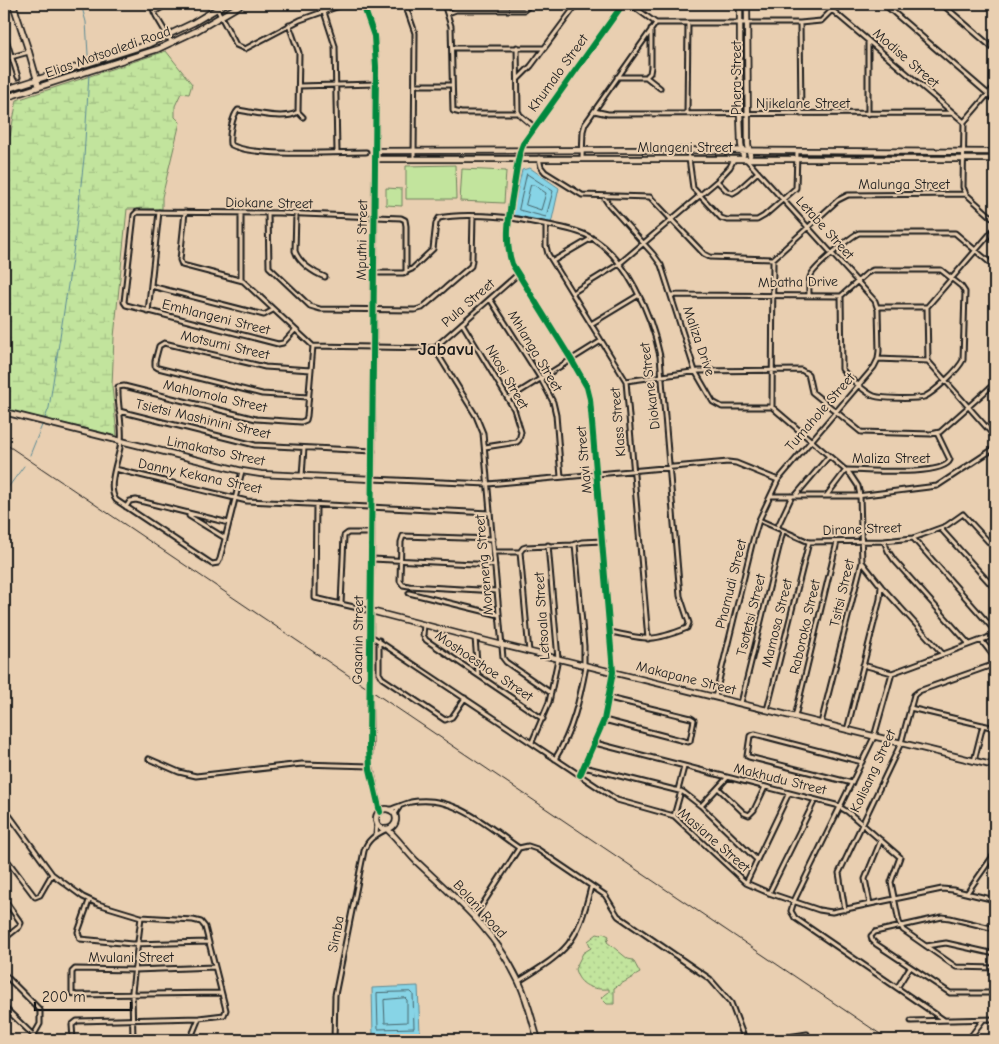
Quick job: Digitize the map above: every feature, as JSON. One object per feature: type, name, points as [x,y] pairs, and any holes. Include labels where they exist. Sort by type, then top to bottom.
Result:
[{"type":"street","points":[[13,4],[30,52],[39,87]]},
{"type":"street","points":[[151,4],[172,43]]},
{"type":"street","points":[[154,12],[168,4]]},
{"type":"street","name":"Elias Motsoaledi Road","points":[[4,90],[149,44],[225,4]]},
{"type":"street","name":"Elias Motsoaledi Road","points":[[4,98],[172,43],[242,4]]},
{"type":"street","points":[[217,9],[236,45],[245,49],[289,25],[345,4]]},
{"type":"street","name":"Mputhi Street","points":[[363,4],[374,36],[376,84],[372,479]]},
{"type":"street","points":[[405,4],[414,33],[414,158]]},
{"type":"street","points":[[446,4],[451,26],[451,85],[454,112],[519,113],[534,127]]},
{"type":"street","points":[[448,13],[456,10],[524,10],[531,4]]},
{"type":"street","points":[[518,79],[528,70],[577,4]]},
{"type":"street","name":"Khumalo Street","points":[[519,158],[520,152],[534,127],[623,4]]},
{"type":"street","points":[[630,4],[656,23],[800,23],[820,21],[838,4]]},
{"type":"street","name":"Phera Street","points":[[740,4],[742,152]]},
{"type":"street","name":"Phera Street","points":[[747,4],[748,158]]},
{"type":"street","points":[[884,4],[995,100]]},
{"type":"street","points":[[942,4],[995,50]]},
{"type":"street","name":"Modise Street","points":[[832,10],[964,122]]},
{"type":"street","points":[[324,12],[335,46],[337,152]]},
{"type":"street","points":[[582,158],[583,127],[656,23]]},
{"type":"street","points":[[687,114],[688,23]]},
{"type":"street","points":[[800,23],[801,114]]},
{"type":"street","points":[[289,25],[298,50],[298,112],[303,117]]},
{"type":"street","points":[[646,77],[651,67],[652,29]]},
{"type":"street","points":[[4,33],[18,77]]},
{"type":"street","points":[[868,40],[868,114]]},
{"type":"street","points":[[517,47],[519,113]]},
{"type":"street","points":[[452,48],[544,48]]},
{"type":"street","points":[[4,59],[30,52]]},
{"type":"street","points":[[617,78],[646,77],[660,88]]},
{"type":"street","points":[[299,86],[376,84]]},
{"type":"street","points":[[415,85],[451,85]]},
{"type":"street","points":[[966,194],[963,187],[964,122],[995,86]]},
{"type":"street","points":[[298,112],[292,115],[238,110],[230,137],[230,144],[254,151],[366,152]]},
{"type":"street","name":"Njikelane Street","points":[[594,111],[605,114],[953,114]]},
{"type":"street","name":"Mlangeni Street","points":[[376,151],[995,152]]},
{"type":"street","points":[[691,151],[692,186],[699,197],[721,218],[727,220],[757,220],[796,188],[797,152]]},
{"type":"street","points":[[742,152],[748,158]]},
{"type":"street","name":"Mavi Street","points":[[519,158],[510,218],[510,258],[517,275],[571,359],[589,392],[598,474],[614,672],[604,720],[596,743],[580,776]]},
{"type":"street","points":[[540,158],[542,170],[586,196],[650,197],[707,256],[773,259],[772,407],[810,440]]},
{"type":"street","points":[[572,293],[619,264],[644,244],[717,182],[730,167],[734,158]]},
{"type":"street","name":"Letabe Street","points":[[748,158],[758,172],[875,301],[878,307]]},
{"type":"street","name":"Mlangeni Street","points":[[376,159],[995,159]]},
{"type":"street","points":[[717,182],[727,191],[733,193],[758,172]]},
{"type":"street","name":"Malunga Street","points":[[773,259],[844,196],[966,194],[995,220]]},
{"type":"street","points":[[603,196],[661,265],[672,294]]},
{"type":"street","name":"Diokane Street","points":[[126,306],[124,302],[133,216],[137,212],[268,213],[401,218],[405,222],[406,272],[412,269],[433,249],[437,219],[443,217],[510,218],[581,233],[592,238],[608,251],[619,264],[639,295],[654,332],[663,376],[680,596],[689,623],[688,627],[684,629],[658,638],[648,639],[611,632]]},
{"type":"street","points":[[148,312],[159,212]]},
{"type":"street","points":[[185,212],[180,260],[182,265],[241,280],[313,346],[434,348]]},
{"type":"street","points":[[241,213],[241,280]]},
{"type":"street","points":[[268,213],[269,267],[310,306],[320,309],[374,310],[415,310],[422,308],[469,268],[472,260],[473,216]]},
{"type":"street","points":[[296,214],[295,250],[297,255],[313,271],[325,277]]},
{"type":"street","name":"Klass Street","points":[[546,225],[546,246],[553,261],[626,381],[648,639]]},
{"type":"street","points":[[995,228],[927,307],[928,361],[995,437]]},
{"type":"street","points":[[809,294],[811,275],[853,236],[862,232],[950,232],[960,236],[995,267]]},
{"type":"street","points":[[553,261],[592,238]]},
{"type":"street","name":"Mbatha Drive","points":[[672,294],[809,294],[841,296],[857,281],[873,270],[936,270],[945,272],[952,278]]},
{"type":"street","points":[[374,273],[406,272]]},
{"type":"street","name":"Pula Street","points":[[434,348],[517,275]]},
{"type":"street","points":[[841,296],[843,370],[858,385],[876,396],[918,398],[925,396],[962,364],[965,350],[964,292],[961,286],[952,278]]},
{"type":"street","points":[[152,286],[264,314],[273,310]]},
{"type":"street","name":"Maliza Drive","points":[[672,294],[695,371],[711,399],[719,406],[772,407]]},
{"type":"street","points":[[591,324],[639,295]]},
{"type":"street","name":"Mhlanga Street","points":[[490,299],[541,379],[554,406],[561,477]]},
{"type":"street","name":"Emhlangeni Street","points":[[126,306],[278,344],[282,343],[295,330]]},
{"type":"street","points":[[927,307],[878,307],[878,359],[928,361]]},
{"type":"street","name":"Nkosi Street","points":[[462,323],[508,399],[519,421],[521,432],[519,440],[511,444],[485,447]]},
{"type":"street","points":[[508,399],[601,342]]},
{"type":"street","name":"Motsumi Street","points":[[308,397],[262,394],[158,368],[155,366],[155,361],[159,346],[164,343],[265,367],[311,370]]},
{"type":"street","points":[[308,397],[313,346]]},
{"type":"street","name":"Moreneng Street","points":[[434,348],[479,423],[485,447],[504,661],[552,693]]},
{"type":"street","name":"Tumahole Street","points":[[778,480],[878,359]]},
{"type":"street","points":[[626,381],[695,371],[801,370],[807,372],[812,392],[858,431],[864,433],[938,433],[969,408],[995,383]]},
{"type":"street","name":"Mahlomola Street","points":[[119,411],[119,386],[256,419],[299,422],[305,421],[307,418],[308,397]]},
{"type":"street","points":[[119,411],[121,441],[111,488],[112,494],[116,500],[212,564],[218,563],[220,559],[242,471]]},
{"type":"street","name":"Tsietsi Mashinini Street","points":[[119,411],[255,445],[373,451]]},
{"type":"street","name":"Limakatso Street","points":[[4,412],[242,471],[302,476],[488,484],[728,462],[736,463],[778,480]]},
{"type":"street","name":"Maliza Street","points":[[810,440],[846,470],[923,471],[941,468],[947,465],[950,460],[938,433]]},
{"type":"street","points":[[302,476],[304,448]]},
{"type":"street","points":[[771,496],[860,496],[937,486],[995,448]]},
{"type":"street","points":[[777,528],[794,496],[829,456]]},
{"type":"street","name":"Danny Kekana Street","points":[[115,469],[252,502],[490,513]]},
{"type":"street","points":[[827,495],[846,470]]},
{"type":"street","name":"Tsitsi Street","points":[[821,724],[862,562],[860,496],[856,481],[846,470]]},
{"type":"street","name":"Gasanin Street","points":[[372,479],[370,766],[380,812]]},
{"type":"street","name":"Phamudi Street","points":[[715,697],[753,540],[759,520],[778,480]]},
{"type":"street","points":[[126,507],[130,501],[136,500],[229,523]]},
{"type":"street","points":[[316,505],[315,598],[371,611]]},
{"type":"street","points":[[189,514],[189,516],[225,538]]},
{"type":"street","name":"Dirane Street","points":[[759,520],[809,542],[861,542],[914,538],[941,529],[964,514],[995,549]]},
{"type":"street","points":[[941,529],[995,589]]},
{"type":"street","name":"Tsotetsi Street","points":[[741,703],[783,531]]},
{"type":"street","points":[[341,604],[344,536],[348,533],[372,533]]},
{"type":"street","points":[[493,539],[409,535],[402,537],[400,581],[403,585],[416,587],[497,591]]},
{"type":"street","points":[[863,665],[892,673],[981,640],[995,632],[914,538]]},
{"type":"street","points":[[529,652],[520,552],[524,547],[549,547],[603,541]]},
{"type":"street","points":[[884,541],[894,560],[969,644]]},
{"type":"street","name":"Mamosa Street","points":[[767,710],[809,542]]},
{"type":"street","name":"Raboroko Street","points":[[795,717],[837,542]]},
{"type":"street","points":[[556,759],[573,721],[580,697],[585,666],[575,544]]},
{"type":"street","name":"Letsoala Street","points":[[532,742],[552,693],[558,659],[549,547]]},
{"type":"street","points":[[494,552],[520,552]]},
{"type":"street","points":[[372,559],[495,565]]},
{"type":"street","points":[[862,562],[880,586],[942,653]]},
{"type":"street","points":[[846,730],[880,600],[880,586]]},
{"type":"street","points":[[416,587],[418,595]]},
{"type":"street","points":[[409,593],[499,615]]},
{"type":"street","name":"Makapane Street","points":[[371,611],[585,666],[995,766]]},
{"type":"street","name":"Moshoeshoe Street","points":[[424,625],[422,635],[426,640],[543,719]]},
{"type":"street","name":"Masiane Street","points":[[371,636],[616,800],[674,816],[746,883],[769,893],[826,911],[846,910],[942,890],[967,893],[995,900]]},
{"type":"street","points":[[475,638],[478,674]]},
{"type":"street","points":[[379,640],[379,673],[382,678],[445,720],[451,718],[466,698]]},
{"type":"street","points":[[981,640],[995,658]]},
{"type":"street","name":"Kolisang Street","points":[[846,910],[838,873],[900,743],[914,695],[919,691],[995,664]]},
{"type":"street","points":[[892,673],[874,737],[794,901],[791,912],[795,918],[944,1020]]},
{"type":"street","points":[[604,720],[688,742],[690,741],[695,721],[691,718],[609,698]]},
{"type":"street","points":[[910,708],[995,728]]},
{"type":"street","points":[[974,761],[983,725]]},
{"type":"street","points":[[852,783],[747,757],[746,751],[749,737],[751,734],[755,734],[862,762]]},
{"type":"street","name":"Makhudu Street","points":[[596,743],[841,807],[900,857],[891,882],[895,899]]},
{"type":"street","points":[[148,759],[179,772],[196,776],[302,764],[370,766]]},
{"type":"street","points":[[584,767],[679,790],[700,806],[757,860]]},
{"type":"street","points":[[674,816],[684,767]]},
{"type":"street","points":[[700,806],[728,777]]},
{"type":"street","points":[[718,788],[744,813],[749,815],[754,810],[764,787]]},
{"type":"street","points":[[746,883],[789,794]]},
{"type":"street","points":[[769,893],[815,800]]},
{"type":"street","name":"Gasanin Street","points":[[378,801],[387,809]]},
{"type":"street","points":[[386,830],[377,824],[376,817],[380,812],[401,805],[426,801],[442,802],[456,807],[519,848]]},
{"type":"street","points":[[374,836],[393,827],[396,820],[395,814],[401,805]]},
{"type":"street","points":[[4,808],[52,874],[89,901],[141,917],[193,920],[202,923],[205,927],[226,1011],[221,1017],[74,1022],[72,1026],[73,1040]]},
{"type":"street","points":[[387,809],[395,814]]},
{"type":"street","points":[[4,824],[11,818]]},
{"type":"street","name":"Simba","points":[[334,1040],[336,986],[364,851],[367,843],[377,832],[377,824]]},
{"type":"street","name":"Bolani Road","points":[[393,827],[397,838]]},
{"type":"street","name":"Bolani Road","points":[[386,830],[397,838],[417,861],[475,916],[500,949],[519,981],[538,1039]]},
{"type":"street","points":[[870,904],[865,876],[881,840]]},
{"type":"street","points":[[475,916],[519,848],[528,846],[537,849],[606,897],[618,916],[716,984],[731,1003],[746,1040]]},
{"type":"street","points":[[967,893],[995,853]]},
{"type":"street","points":[[4,856],[35,897],[40,895],[52,874]]},
{"type":"street","points":[[519,981],[553,960],[568,945],[583,917],[591,887]]},
{"type":"street","points":[[4,899],[21,924],[4,939]]},
{"type":"street","points":[[895,899],[900,925],[906,933],[956,967],[995,968]]},
{"type":"street","points":[[926,946],[946,943],[995,956],[995,900]]},
{"type":"street","points":[[89,901],[78,932],[79,938],[107,943],[138,944],[208,942]]},
{"type":"street","points":[[133,1040],[132,994],[141,917]]},
{"type":"street","points":[[995,929],[946,917],[900,925],[872,934],[874,942],[950,993],[995,993]]},
{"type":"street","points":[[897,988],[910,966]]},
{"type":"street","name":"Mvulani Street","points":[[132,994],[73,994],[72,972],[74,969],[135,970],[214,967]]},
{"type":"street","points":[[4,974],[40,1010],[40,1024],[30,1040]]},
{"type":"street","points":[[132,994],[221,993]]},
{"type":"street","points":[[4,1008],[34,1036]]},
{"type":"street","points":[[190,1040],[199,1018]]},
{"type":"street","points":[[911,1021],[995,1019]]},
{"type":"street","points":[[968,1040],[983,1020]]},
{"type":"street","points":[[769,1040],[807,1034]]},
{"type":"green space","points":[[166,51],[192,84],[189,94],[181,93],[175,106],[175,117],[180,122],[162,197],[162,209],[127,209],[114,337],[112,386],[117,436],[4,409],[4,140],[10,136],[17,100]]},
{"type":"green space","points":[[455,165],[456,199],[406,199],[406,166]]},
{"type":"green space","points":[[462,169],[506,171],[504,203],[460,201]]},
{"type":"green space","points":[[386,188],[402,189],[402,206],[386,205]]},
{"type":"green space","points":[[603,933],[609,936],[607,942],[628,959],[633,960],[640,973],[614,988],[614,1004],[607,1004],[601,998],[609,992],[609,989],[597,989],[588,986],[583,983],[575,969],[583,953],[591,948],[588,941],[597,934],[601,935]]},
{"type":"water","points":[[530,168],[559,188],[551,224],[512,215],[522,170]]},
{"type":"water","points":[[418,986],[420,1033],[373,1035],[372,988]]},
{"type":"waterway","points":[[81,4],[86,22],[89,70]]},
{"type":"waterway","points":[[30,455],[49,408],[74,246],[84,158],[89,74]]},
{"type":"waterway","points":[[4,493],[24,466]]},
{"type":"railway","points":[[4,443],[889,1040]]},
{"type":"cycle path","points":[[363,4],[374,36],[376,67],[369,747],[370,769],[380,812]]},
{"type":"cycle path","points":[[580,775],[604,720],[613,672],[590,399],[587,387],[571,359],[512,264],[509,254],[508,232],[517,166],[523,144],[623,4]]},
{"type":"district","name":"Jabavu","points":[[446,349]]}]
